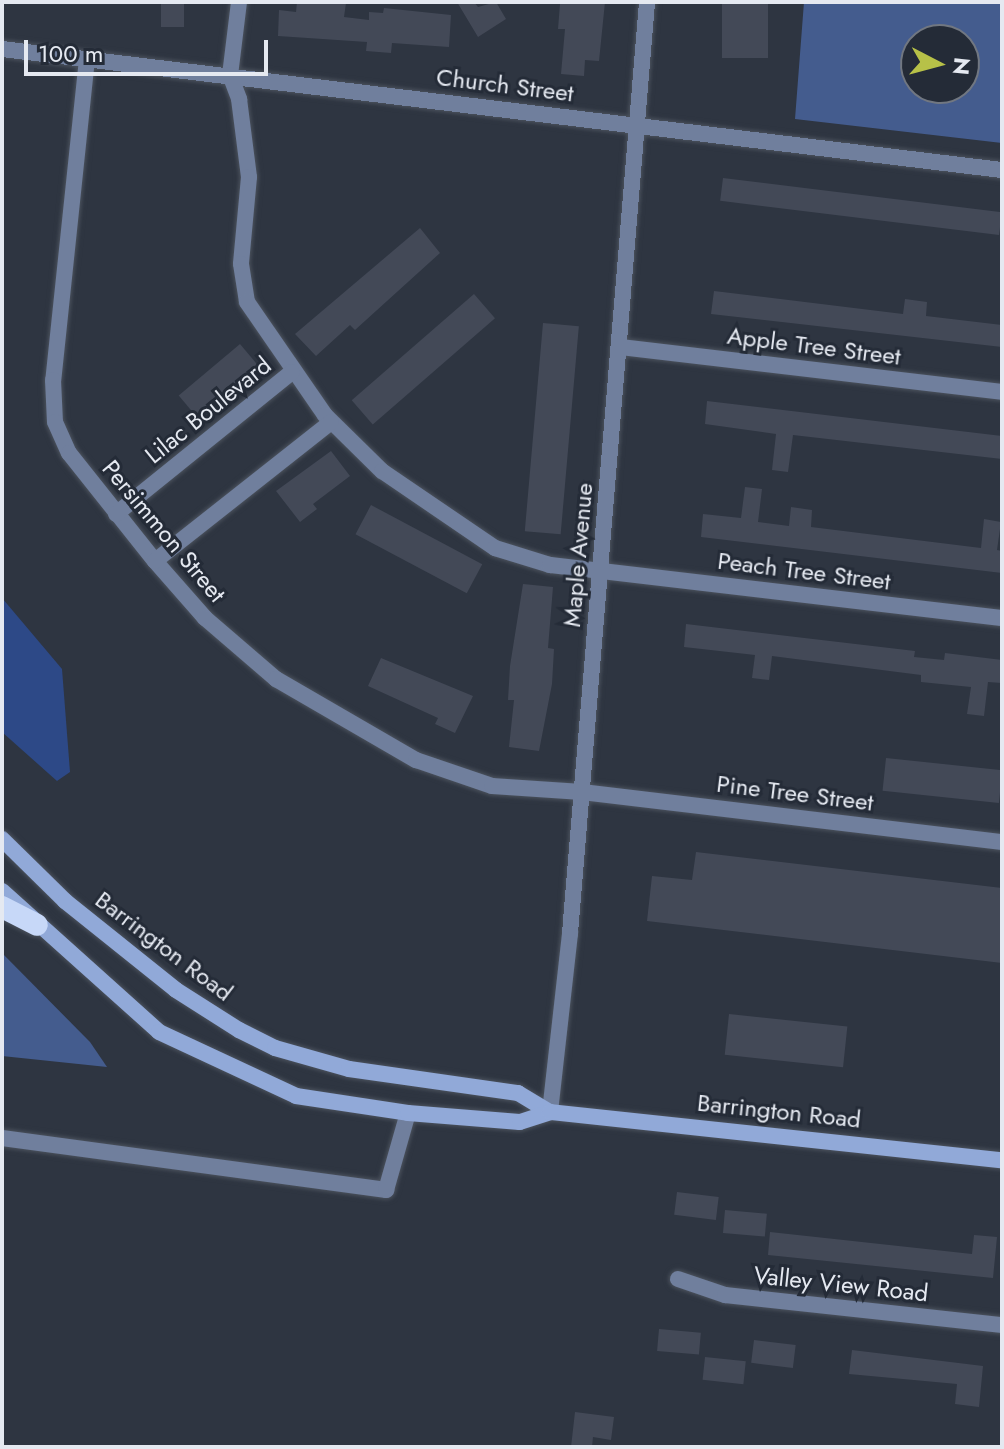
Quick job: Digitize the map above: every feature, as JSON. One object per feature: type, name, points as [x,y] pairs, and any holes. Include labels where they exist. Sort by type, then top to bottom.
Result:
[{"type":"highway","points":[[2,907],[37,925]]},
{"type":"main road","name":"Barrington Road","points":[[2,839],[65,901],[176,990],[239,1030],[275,1048],[349,1069],[518,1093],[550,1112]]},
{"type":"main road","name":"Barrington Road","points":[[2,891],[159,1032],[223,1066],[296,1096],[408,1113],[520,1122],[550,1112],[1002,1160]]},
{"type":"street","points":[[230,75],[239,2]]},
{"type":"street","name":"Maple Avenue","points":[[550,1112],[582,792],[647,2]]},
{"type":"street","name":"Church Street","points":[[2,49],[1002,170]]},
{"type":"street","name":"Persimmon Street","points":[[87,59],[53,380],[55,422],[69,453],[116,514],[205,618],[276,679],[353,727],[416,760],[492,786],[582,792]]},
{"type":"street","name":"Peach Tree Street","points":[[230,75],[239,99],[249,177],[241,264],[247,302],[292,372],[331,422],[382,471],[495,548],[550,565],[1002,618]]},
{"type":"street","name":"Apple Tree Street","points":[[620,347],[1002,392]]},
{"type":"street","name":"Lilac Boulevard","points":[[116,514],[292,372]]},
{"type":"street","points":[[155,561],[331,422]]},
{"type":"street","name":"Pine Tree Street","points":[[582,792],[1002,842]]},
{"type":"street","points":[[2,1138],[386,1190],[408,1113]]},
{"type":"street","name":"Valley View Road","points":[[678,1279],[725,1295],[1002,1325]]},
{"type":"shaded area","points":[[804,2],[1002,2],[1002,143],[795,119]]},
{"type":"shaded area","points":[[2,598],[62,669],[70,772],[57,781],[2,732]]},
{"type":"shaded area","points":[[2,953],[90,1042],[107,1067],[2,1056]]},
{"type":"building","points":[[161,2],[184,2],[184,27],[161,27]]},
{"type":"building","points":[[297,2],[346,3],[344,17],[369,20],[369,12],[383,13],[384,8],[451,15],[449,47],[392,43],[391,53],[366,51],[367,42],[278,36],[279,10],[296,12]]},
{"type":"building","points":[[457,2],[474,2],[478,7],[496,2],[506,19],[478,37]]},
{"type":"building","points":[[605,2],[599,61],[585,60],[584,76],[561,74],[565,29],[558,29],[560,4]]},
{"type":"building","points":[[722,2],[768,2],[768,58],[722,58]]},
{"type":"building","points":[[723,178],[1002,212],[999,235],[720,201]]},
{"type":"building","points":[[420,228],[440,253],[355,330],[350,325],[316,356],[295,334]]},
{"type":"building","points":[[714,291],[903,314],[905,299],[927,302],[926,316],[1002,325],[1002,347],[711,314]]},
{"type":"building","points":[[474,294],[495,318],[373,424],[352,400]]},
{"type":"building","points":[[543,323],[579,326],[561,534],[525,531]]},
{"type":"building","points":[[240,344],[260,368],[199,419],[179,395]]},
{"type":"building","points":[[707,401],[1002,436],[1002,459],[793,435],[788,472],[772,470],[776,434],[705,424]]},
{"type":"building","points":[[331,451],[350,476],[313,504],[317,509],[300,522],[276,491]]},
{"type":"building","points":[[745,487],[762,489],[758,522],[789,526],[791,507],[812,510],[811,527],[981,548],[984,519],[1001,522],[997,550],[1002,551],[1002,573],[701,537],[703,514],[741,518]]},
{"type":"building","points":[[371,505],[482,564],[467,593],[356,534]]},
{"type":"building","points":[[523,584],[553,587],[548,648],[554,649],[552,684],[539,751],[509,747],[514,700],[508,700],[510,666]]},
{"type":"building","points":[[686,624],[915,651],[914,657],[944,660],[945,653],[1002,660],[1002,683],[988,682],[984,716],[967,714],[971,687],[921,682],[921,675],[772,656],[769,680],[752,678],[755,655],[684,647]]},
{"type":"building","points":[[381,658],[473,696],[455,733],[435,724],[438,718],[368,686]]},
{"type":"building","points":[[886,758],[1002,770],[999,803],[883,791]]},
{"type":"building","points":[[696,852],[1002,888],[1002,963],[647,921],[652,876],[692,880]]},
{"type":"building","points":[[729,1014],[847,1026],[843,1067],[725,1055]]},
{"type":"building","points":[[677,1192],[719,1197],[716,1220],[674,1215]]},
{"type":"building","points":[[725,1210],[767,1214],[765,1237],[723,1233]]},
{"type":"building","points":[[770,1232],[972,1254],[974,1235],[997,1237],[993,1278],[768,1255]]},
{"type":"building","points":[[659,1329],[701,1333],[699,1355],[657,1351]]},
{"type":"building","points":[[754,1340],[796,1345],[793,1368],[751,1363]]},
{"type":"building","points":[[852,1350],[983,1366],[979,1407],[955,1404],[957,1384],[849,1374]]},
{"type":"building","points":[[705,1357],[746,1361],[743,1384],[703,1380]]},
{"type":"building","points":[[575,1412],[614,1417],[611,1440],[593,1437],[592,1447],[571,1447]]}]
